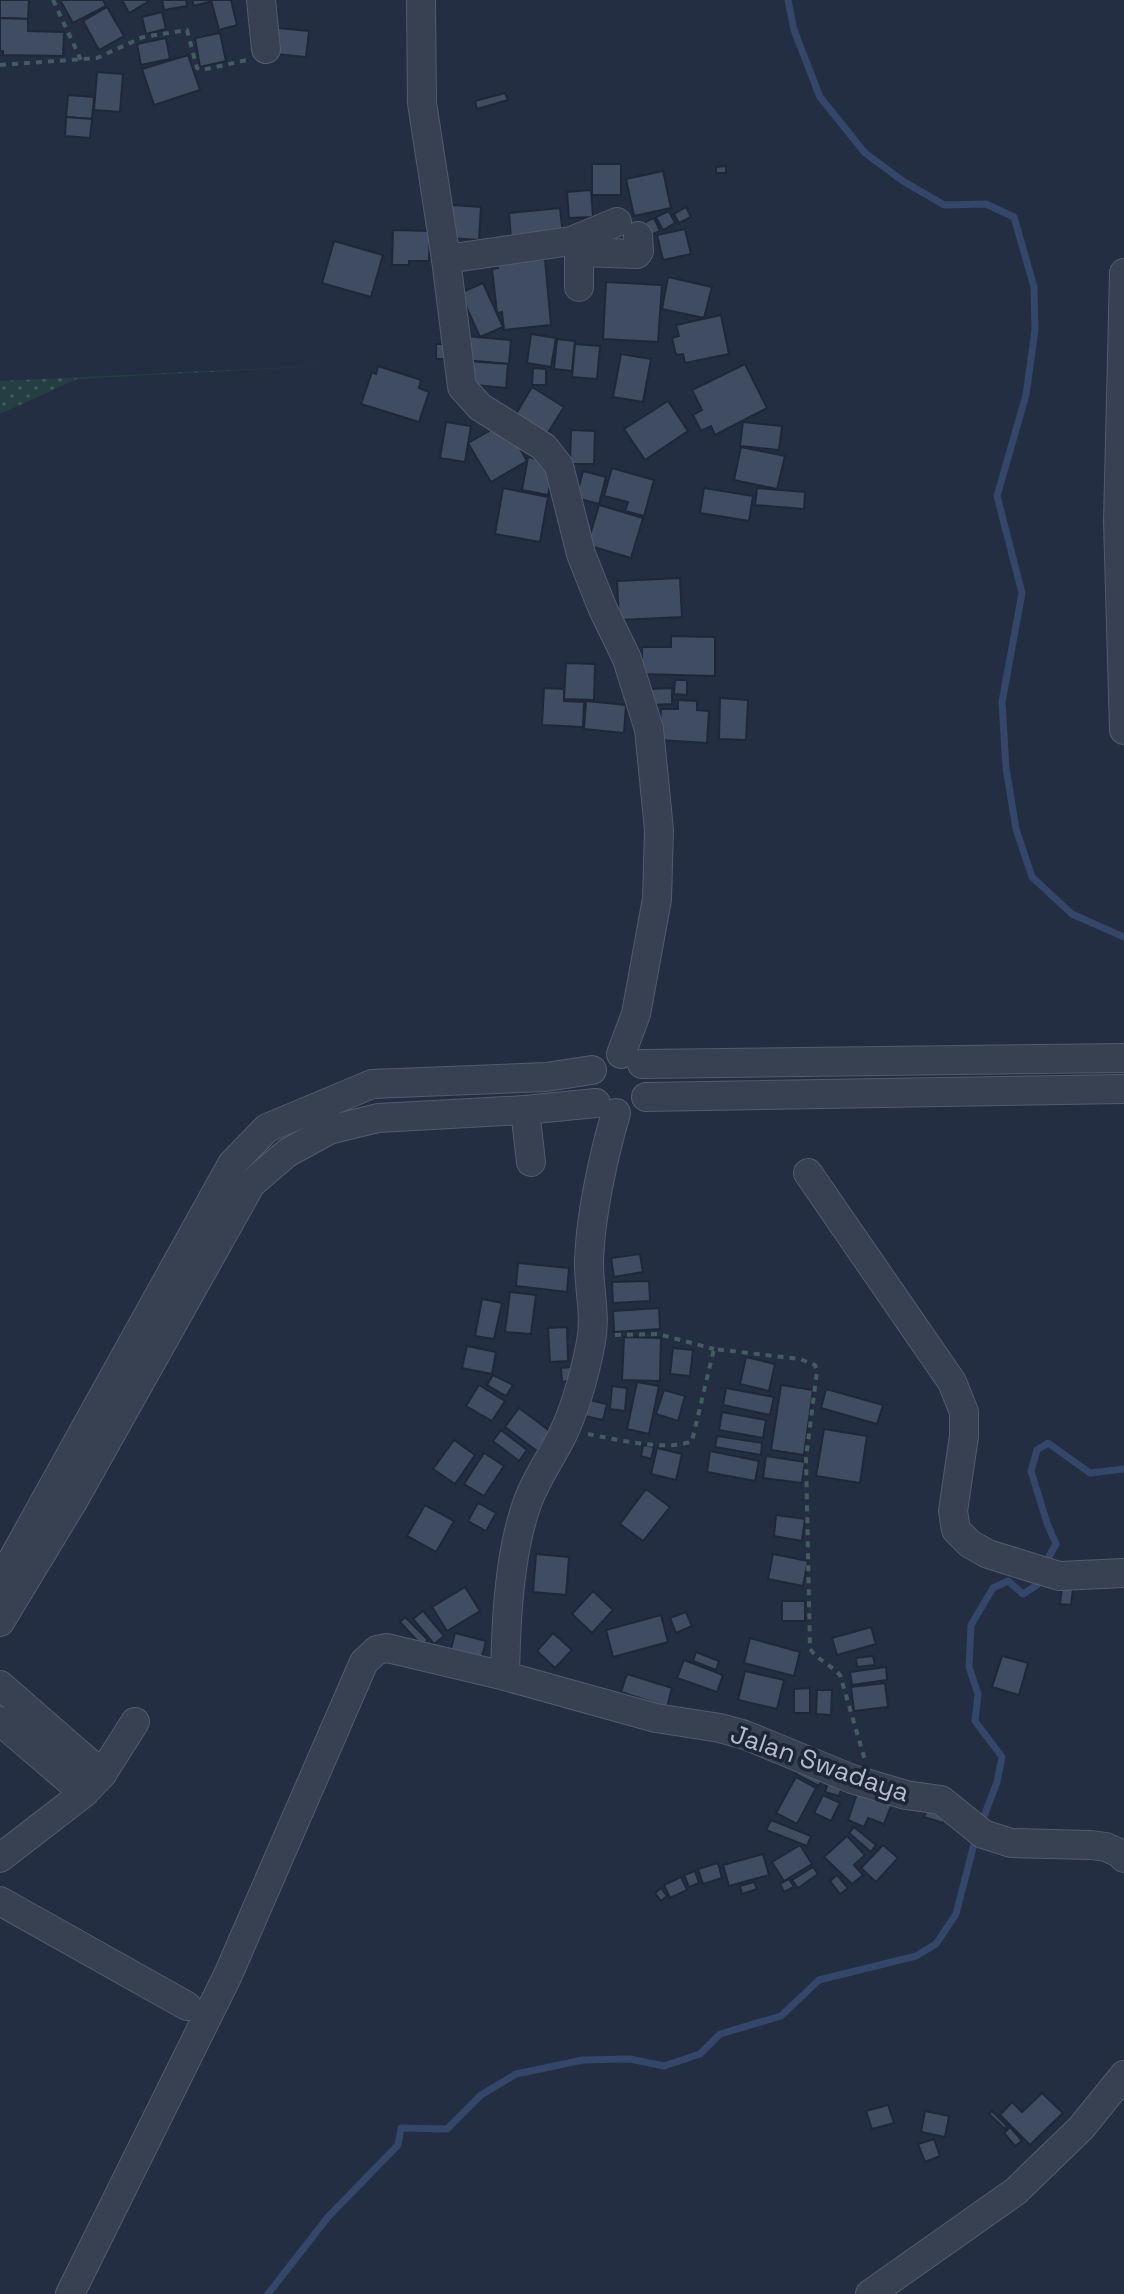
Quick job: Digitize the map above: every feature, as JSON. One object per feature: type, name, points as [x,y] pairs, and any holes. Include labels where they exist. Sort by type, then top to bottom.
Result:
[{"type":"street","points":[[261,0],[266,49]]},
{"type":"street","points":[[421,0],[422,103],[462,387],[480,407],[544,447],[559,466],[581,554],[627,659],[649,729],[659,830],[657,899],[631,1059]]},
{"type":"street","points":[[446,259],[580,246],[637,254],[627,229],[580,246]]},
{"type":"street","points":[[579,287],[580,246]]},
{"type":"street","points":[[1124,273],[1118,521],[1124,730]]},
{"type":"street","points":[[505,1676],[508,1612],[523,1519],[533,1488],[565,1430],[580,1390],[592,1334],[593,1293],[589,1263],[606,1147],[606,1108],[590,1093],[588,1081],[599,1061],[609,1055],[631,1059],[1124,1058]]},
{"type":"street","points":[[0,1582],[65,1492],[251,1184],[287,1153],[329,1130],[378,1118],[606,1108],[628,1112],[646,1097],[649,1085],[647,1074],[631,1059]]},
{"type":"street","points":[[0,1622],[232,1164],[267,1128],[372,1084],[546,1077],[592,1070]]},
{"type":"street","points":[[646,1097],[1124,1089]]},
{"type":"street","points":[[525,1110],[531,1162]]},
{"type":"street","points":[[808,1173],[952,1382],[964,1412],[964,1436],[953,1511],[956,1530],[970,1544],[988,1554],[1059,1576],[1124,1573]]},
{"type":"street","name":"Jalan Swadaya","points":[[70,2294],[227,1977],[364,1662],[377,1650],[387,1648],[505,1676],[656,1718],[745,1735],[871,1785],[906,1795],[941,1800],[983,1834],[1025,1845],[1106,1847],[1124,1858]]},
{"type":"street","points":[[0,1685],[93,1783]]},
{"type":"street","points":[[0,1721],[93,1783]]},
{"type":"street","points":[[0,1858],[93,1783],[135,1722]]},
{"type":"street","points":[[0,1901],[187,2006]]},
{"type":"street","points":[[870,2294],[1016,2191],[1081,2128],[1124,2075]]},
{"type":"path","points":[[53,0],[81,60]]},
{"type":"path","points":[[0,65],[97,58],[143,37],[187,30],[197,68],[202,70],[256,57],[266,49]]},
{"type":"path","points":[[592,1334],[658,1334],[714,1349],[812,1362],[817,1371],[806,1458],[810,1649],[817,1659],[831,1664],[840,1675],[871,1785]]},
{"type":"path","points":[[565,1430],[649,1443],[685,1444],[692,1441],[714,1349]]},
{"type":"green space","points":[[336,365],[77,379],[0,414],[0,381]]},
{"type":"building","points":[[0,0],[29,0],[28,19],[0,18]]},
{"type":"building","points":[[60,0],[103,0],[106,6],[73,23]]},
{"type":"building","points":[[122,0],[151,0],[129,13]]},
{"type":"building","points":[[162,0],[186,0],[187,6],[164,10]]},
{"type":"building","points":[[192,0],[209,0],[209,2],[194,6]]},
{"type":"building","points":[[211,0],[231,0],[237,25],[219,30]]},
{"type":"building","points":[[107,7],[124,36],[99,50],[83,21]]},
{"type":"building","points":[[162,12],[166,29],[146,34],[142,17]]},
{"type":"building","points":[[0,18],[28,19],[28,31],[64,32],[63,56],[3,55],[0,51]]},
{"type":"building","points":[[278,28],[309,31],[306,57],[275,54]]},
{"type":"building","points":[[220,33],[226,61],[200,67],[195,38]]},
{"type":"building","points":[[166,38],[170,59],[141,65],[137,44]]},
{"type":"building","points":[[188,55],[200,90],[154,105],[142,69]]},
{"type":"building","points":[[97,72],[123,74],[120,112],[94,110]]},
{"type":"building","points":[[505,93],[508,100],[477,109],[475,101]]},
{"type":"building","points":[[68,95],[94,97],[92,119],[66,117]]},
{"type":"building","points":[[66,117],[92,119],[90,138],[65,136]]},
{"type":"building","points":[[592,164],[621,164],[621,195],[592,195]]},
{"type":"building","points":[[726,166],[726,173],[716,173],[716,167]]},
{"type":"building","points":[[663,171],[671,208],[634,216],[626,179]]},
{"type":"building","points":[[591,190],[593,217],[569,218],[567,192]]},
{"type":"building","points":[[452,205],[481,207],[479,240],[450,238]]},
{"type":"building","points":[[686,207],[691,217],[679,223],[674,214]]},
{"type":"building","points":[[560,208],[563,235],[511,240],[509,213]]},
{"type":"building","points":[[669,211],[675,223],[663,230],[656,217]]},
{"type":"building","points":[[654,218],[660,231],[651,235],[645,222]]},
{"type":"building","points":[[685,229],[691,254],[663,260],[657,235]]},
{"type":"building","points":[[393,230],[430,231],[429,261],[392,265]]},
{"type":"building","points":[[334,241],[383,255],[371,297],[322,283]]},
{"type":"building","points":[[545,259],[551,325],[504,330],[502,312],[497,313],[492,269],[498,268],[497,264]]},
{"type":"building","points":[[668,277],[712,287],[704,318],[662,309]]},
{"type":"building","points":[[606,282],[662,285],[658,342],[603,339]]},
{"type":"building","points":[[483,283],[503,327],[480,337],[460,293]]},
{"type":"building","points":[[721,315],[729,354],[685,363],[683,354],[676,355],[672,338],[679,336],[676,325]]},
{"type":"building","points":[[531,334],[556,338],[551,367],[527,363]]},
{"type":"building","points":[[466,336],[511,340],[509,364],[464,360]]},
{"type":"building","points":[[557,339],[575,341],[572,371],[554,369]]},
{"type":"building","points":[[436,344],[450,344],[449,359],[436,359]]},
{"type":"building","points":[[575,344],[600,346],[597,379],[572,377]]},
{"type":"building","points":[[621,354],[651,359],[643,402],[613,397]]},
{"type":"building","points":[[467,361],[508,364],[506,388],[465,384]]},
{"type":"building","points":[[745,364],[767,408],[715,435],[711,426],[701,431],[693,415],[702,410],[692,390]]},
{"type":"building","points":[[378,366],[421,380],[419,388],[429,392],[419,422],[361,404],[372,372],[376,374]]},
{"type":"building","points":[[533,368],[546,369],[546,385],[532,385]]},
{"type":"building","points":[[532,387],[564,407],[547,434],[516,414]]},
{"type":"building","points":[[668,401],[688,431],[645,460],[624,429]]},
{"type":"building","points":[[446,422],[471,426],[465,462],[440,458]]},
{"type":"building","points":[[505,422],[527,461],[491,482],[468,443]]},
{"type":"building","points":[[743,422],[782,426],[779,450],[740,446]]},
{"type":"building","points":[[571,430],[595,431],[594,464],[570,464]]},
{"type":"building","points":[[741,447],[785,456],[777,489],[734,480]]},
{"type":"building","points":[[528,457],[555,462],[548,495],[522,490]]},
{"type":"building","points":[[612,468],[654,480],[644,516],[625,511],[628,502],[604,496]]},
{"type":"building","points":[[583,471],[606,477],[599,504],[576,498]]},
{"type":"building","points":[[503,488],[548,497],[540,542],[495,534]]},
{"type":"building","points":[[704,488],[753,496],[749,521],[700,513]]},
{"type":"building","points":[[757,488],[805,492],[804,509],[755,505]]},
{"type":"building","points":[[599,505],[643,518],[631,558],[587,545]]},
{"type":"building","points":[[680,578],[682,617],[619,620],[617,581]]},
{"type":"building","points":[[671,636],[715,637],[715,676],[642,674],[642,647],[671,647]]},
{"type":"building","points":[[566,663],[595,664],[594,700],[564,699]]},
{"type":"building","points":[[675,680],[687,680],[687,695],[674,694]]},
{"type":"building","points":[[544,688],[564,689],[564,701],[584,702],[583,727],[542,725]]},
{"type":"building","points":[[672,688],[672,704],[651,705],[650,689]]},
{"type":"building","points":[[720,698],[748,700],[746,740],[719,739]]},
{"type":"building","points":[[678,700],[697,701],[697,710],[709,711],[707,743],[659,740],[661,709],[678,709]]},
{"type":"building","points":[[586,701],[626,705],[624,733],[584,729]]},
{"type":"building","points":[[640,1254],[643,1272],[614,1277],[611,1258]]},
{"type":"building","points":[[518,1263],[569,1268],[567,1292],[516,1286]]},
{"type":"building","points":[[649,1281],[650,1301],[613,1303],[612,1282]]},
{"type":"building","points":[[510,1292],[536,1295],[531,1334],[505,1332]]},
{"type":"building","points":[[482,1299],[502,1303],[494,1339],[475,1336]]},
{"type":"building","points":[[659,1308],[660,1329],[614,1332],[613,1311]]},
{"type":"building","points":[[567,1327],[568,1361],[550,1362],[548,1328]]},
{"type":"building","points":[[624,1337],[661,1338],[660,1381],[622,1380]]},
{"type":"building","points":[[467,1346],[496,1352],[492,1374],[462,1368]]},
{"type":"building","points":[[673,1348],[693,1350],[690,1376],[670,1374]]},
{"type":"building","points":[[746,1357],[775,1364],[769,1391],[740,1384]]},
{"type":"building","points":[[571,1367],[572,1380],[562,1382],[561,1368]]},
{"type":"building","points":[[493,1375],[513,1385],[506,1396],[487,1385]]},
{"type":"building","points":[[637,1382],[659,1386],[649,1434],[627,1429]]},
{"type":"building","points":[[479,1385],[505,1401],[492,1421],[466,1406]]},
{"type":"building","points":[[781,1385],[813,1390],[804,1455],[771,1450]]},
{"type":"building","points":[[612,1386],[627,1388],[625,1411],[610,1409]]},
{"type":"building","points":[[726,1388],[774,1397],[770,1415],[723,1405]]},
{"type":"building","points":[[826,1389],[883,1405],[877,1424],[821,1408]]},
{"type":"building","points":[[664,1390],[685,1396],[678,1421],[656,1414]]},
{"type":"building","points":[[584,1399],[607,1404],[603,1420],[580,1415]]},
{"type":"building","points":[[519,1408],[551,1432],[537,1451],[505,1427]]},
{"type":"building","points":[[722,1412],[766,1420],[763,1438],[719,1430]]},
{"type":"building","points":[[824,1429],[867,1436],[860,1483],[816,1476]]},
{"type":"building","points":[[501,1430],[527,1450],[519,1461],[493,1441]]},
{"type":"building","points":[[717,1436],[762,1443],[761,1455],[715,1447]]},
{"type":"building","points":[[454,1440],[475,1455],[455,1484],[433,1469]]},
{"type":"building","points":[[643,1445],[654,1447],[651,1459],[641,1456]]},
{"type":"building","points":[[657,1448],[682,1454],[676,1480],[651,1474]]},
{"type":"building","points":[[710,1451],[759,1461],[755,1481],[707,1472]]},
{"type":"building","points":[[484,1453],[504,1466],[484,1496],[464,1484]]},
{"type":"building","points":[[766,1456],[805,1462],[802,1483],[763,1478]]},
{"type":"building","points":[[646,1489],[670,1507],[643,1541],[620,1524]]},
{"type":"building","points":[[478,1503],[496,1513],[486,1531],[468,1521]]},
{"type":"building","points":[[425,1505],[454,1521],[436,1552],[407,1536]]},
{"type":"building","points":[[776,1515],[805,1519],[802,1541],[774,1536]]},
{"type":"building","points":[[536,1554],[569,1557],[566,1595],[533,1592]]},
{"type":"building","points":[[773,1554],[808,1561],[803,1586],[768,1579]]},
{"type":"building","points":[[465,1587],[480,1611],[447,1631],[432,1607]]},
{"type":"building","points":[[1062,1587],[1073,1589],[1071,1605],[1060,1604]]},
{"type":"building","points":[[593,1591],[613,1610],[592,1633],[572,1614]]},
{"type":"building","points":[[782,1601],[805,1601],[805,1621],[782,1621]]},
{"type":"building","points":[[423,1611],[444,1636],[434,1644],[413,1619]]},
{"type":"building","points":[[686,1612],[692,1626],[676,1633],[670,1618]]},
{"type":"building","points":[[661,1615],[668,1642],[613,1657],[606,1630]]},
{"type":"building","points":[[405,1617],[428,1640],[422,1646],[400,1622]]},
{"type":"building","points":[[871,1627],[876,1644],[837,1655],[832,1638]]},
{"type":"building","points":[[455,1633],[486,1641],[481,1661],[450,1653]]},
{"type":"building","points":[[553,1633],[572,1650],[555,1668],[537,1651]]},
{"type":"building","points":[[750,1638],[800,1652],[794,1676],[744,1663]]},
{"type":"building","points":[[696,1652],[719,1661],[716,1670],[693,1661]]},
{"type":"building","points":[[873,1656],[875,1665],[857,1667],[856,1658]]},
{"type":"building","points":[[1002,1656],[1028,1663],[1019,1695],[992,1687]]},
{"type":"building","points":[[684,1660],[723,1675],[717,1692],[677,1678]]},
{"type":"building","points":[[886,1667],[887,1680],[852,1685],[850,1672]]},
{"type":"building","points":[[745,1671],[784,1680],[777,1709],[738,1700]]},
{"type":"building","points":[[627,1674],[672,1688],[667,1707],[621,1692]]},
{"type":"building","points":[[885,1683],[888,1707],[854,1711],[851,1687]]},
{"type":"building","points":[[810,1688],[810,1713],[794,1713],[794,1689]]},
{"type":"building","points":[[817,1690],[832,1690],[831,1715],[816,1714]]},
{"type":"building","points":[[802,1764],[824,1775],[819,1786],[796,1774]]},
{"type":"building","points":[[796,1777],[816,1788],[797,1824],[776,1813]]},
{"type":"building","points":[[829,1780],[843,1784],[839,1796],[825,1792]]},
{"type":"building","points":[[858,1791],[892,1803],[884,1824],[868,1818],[864,1827],[848,1820]]},
{"type":"building","points":[[823,1795],[840,1803],[831,1821],[814,1813]]},
{"type":"building","points":[[927,1809],[945,1815],[943,1823],[924,1817]]},
{"type":"building","points":[[771,1820],[811,1836],[807,1846],[766,1830]]},
{"type":"building","points":[[854,1827],[876,1845],[871,1852],[849,1833]]},
{"type":"building","points":[[847,1836],[865,1855],[854,1865],[863,1875],[852,1884],[824,1857]]},
{"type":"building","points":[[800,1845],[812,1864],[784,1881],[772,1862]]},
{"type":"building","points":[[883,1845],[898,1858],[876,1882],[861,1868]]},
{"type":"building","points":[[763,1854],[769,1875],[729,1886],[723,1865]]},
{"type":"building","points":[[718,1863],[722,1878],[703,1884],[698,1869]]},
{"type":"building","points":[[813,1867],[818,1874],[798,1888],[792,1880]]},
{"type":"building","points":[[695,1871],[699,1883],[689,1887],[684,1875]]},
{"type":"building","points":[[837,1875],[848,1888],[840,1894],[830,1881]]},
{"type":"building","points":[[681,1877],[687,1890],[670,1898],[664,1885]]},
{"type":"building","points":[[789,1879],[794,1887],[784,1892],[780,1884]]},
{"type":"building","points":[[754,1882],[757,1889],[742,1894],[740,1886]]},
{"type":"building","points":[[661,1888],[667,1896],[661,1901],[655,1893]]},
{"type":"building","points":[[1042,2093],[1063,2113],[1030,2145],[1000,2115],[1012,2102],[1022,2112]]},
{"type":"building","points":[[888,2105],[894,2123],[872,2129],[866,2111]]},
{"type":"building","points":[[925,2111],[949,2116],[945,2137],[921,2132]]},
{"type":"building","points":[[992,2111],[1007,2126],[1005,2129],[989,2114]]},
{"type":"building","points":[[1010,2127],[1022,2141],[1015,2146],[1004,2133]]},
{"type":"building","points":[[934,2139],[940,2156],[925,2162],[918,2144]]},
{"type":"waterway","points":[[788,0],[794,30],[820,97],[865,153],[903,181],[944,205],[986,204],[1014,217],[1034,287],[1035,330],[1026,395],[997,496],[1022,593],[1002,702],[1006,768],[1016,829],[1032,877],[1072,914],[1124,937]]},
{"type":"waterway","points":[[1045,1564],[1056,1544],[1031,1471],[1037,1450],[1048,1443],[1090,1473],[1124,1469]]},
{"type":"waterway","points":[[981,1824],[997,1782],[1002,1757],[975,1721],[978,1694],[969,1667],[971,1625],[993,1588],[1008,1581],[1023,1594],[1037,1585],[1041,1575]]},
{"type":"waterway","points":[[268,2294],[328,2217],[398,2145],[401,2128],[447,2129],[481,2095],[516,2074],[583,2060],[630,2059],[664,2066],[700,2054],[720,2034],[781,2016],[819,1980],[916,1956],[936,1944],[956,1914],[976,1836]]}]
